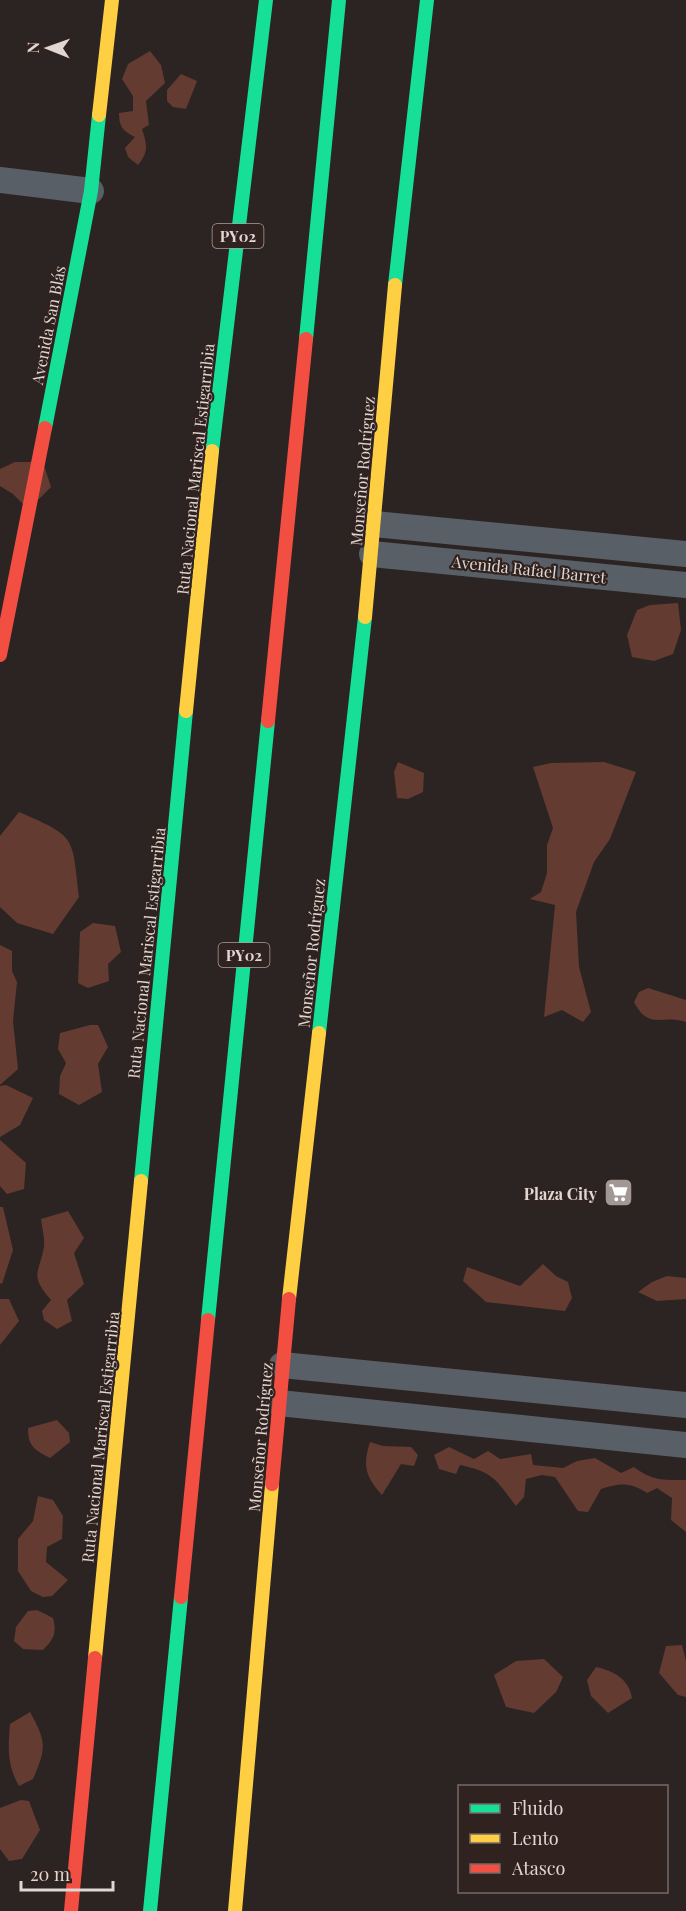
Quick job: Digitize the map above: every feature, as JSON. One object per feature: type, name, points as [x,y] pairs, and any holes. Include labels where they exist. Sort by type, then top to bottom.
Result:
[{"type":"main road","name":"Avenida San Blás","points":[[0,655],[91,190],[112,0]]},
{"type":"main road","name":"Ruta Nacional Mariscal Estigarribia","points":[[71,1911],[209,473],[266,0]]},
{"type":"main road","name":"PY02","points":[[150,1911],[339,0]]},
{"type":"main road","name":"Monseñor Rodríguez","points":[[235,1911],[282,1365],[372,554],[393,303],[427,0]]},
{"type":"main road","points":[[106,44],[126,9]]},
{"type":"street","points":[[0,180],[91,190]]},
{"type":"street","name":"Avenida Rafael Barret","points":[[374,524],[686,554]]},
{"type":"street","name":"Avenida Rafael Barret","points":[[372,554],[686,585]]},
{"type":"street","points":[[282,1365],[686,1405]]},
{"type":"street","points":[[279,1403],[686,1446]]},
{"type":"shaded area","points":[[150,51],[161,65],[165,83],[146,101],[149,125],[142,129],[146,148],[138,165],[128,157],[125,148],[135,137],[125,130],[120,122],[119,113],[133,111],[133,96],[122,79],[128,64]]},
{"type":"shaded area","points":[[181,74],[197,81],[186,109],[173,107],[167,101],[167,90]]},
{"type":"shaded area","points":[[15,462],[43,462],[51,487],[39,499],[23,504],[0,486],[0,469]]},
{"type":"shaded area","points":[[678,603],[681,630],[673,654],[654,661],[632,657],[627,635],[637,610],[650,605]]},
{"type":"shaded area","points":[[398,762],[424,773],[423,792],[408,799],[397,798],[394,772]]},
{"type":"shaded area","points":[[604,762],[636,772],[610,839],[594,862],[576,912],[579,967],[591,1012],[583,1022],[562,1010],[544,1017],[555,905],[530,899],[541,892],[547,873],[547,845],[553,828],[533,767],[551,763]]},
{"type":"shaded area","points":[[19,812],[62,834],[72,850],[79,897],[53,934],[17,923],[0,907],[0,836]]},
{"type":"shaded area","points":[[93,923],[115,926],[121,952],[108,964],[109,981],[88,988],[78,983],[80,932]]},
{"type":"shaded area","points":[[0,945],[12,951],[12,971],[17,982],[13,1021],[18,1069],[0,1085]]},
{"type":"shaded area","points":[[648,988],[686,1000],[686,1022],[657,1020],[645,1016],[634,1002],[639,992]]},
{"type":"shaded area","points":[[98,1025],[108,1047],[98,1064],[102,1092],[79,1105],[59,1094],[60,1076],[66,1063],[58,1049],[60,1033]]},
{"type":"shaded area","points":[[6,1085],[33,1098],[20,1125],[0,1137],[0,1086]]},
{"type":"shaded area","points":[[0,1140],[26,1163],[24,1189],[7,1194],[0,1186]]},
{"type":"shaded area","points":[[0,1207],[3,1207],[13,1250],[2,1284],[0,1283]]},
{"type":"shaded area","points":[[68,1211],[84,1238],[74,1253],[84,1284],[67,1300],[72,1321],[57,1329],[44,1320],[42,1311],[51,1300],[40,1285],[37,1274],[44,1244],[41,1219]]},
{"type":"shaded area","points":[[543,1264],[556,1276],[568,1282],[572,1298],[565,1311],[486,1302],[463,1281],[467,1267],[520,1286]]},
{"type":"shaded area","points":[[667,1276],[686,1278],[686,1299],[657,1301],[638,1292],[652,1282]]},
{"type":"shaded area","points":[[0,1299],[9,1299],[19,1321],[0,1345]]},
{"type":"shaded area","points":[[57,1420],[69,1433],[70,1442],[50,1458],[33,1447],[29,1440],[28,1428]]},
{"type":"shaded area","points":[[370,1442],[383,1446],[411,1447],[418,1455],[414,1466],[401,1464],[382,1495],[367,1471],[366,1458]]},
{"type":"shaded area","points":[[449,1447],[474,1459],[488,1451],[500,1459],[531,1454],[533,1465],[563,1468],[577,1461],[595,1458],[621,1473],[634,1467],[659,1479],[686,1480],[686,1532],[671,1520],[672,1498],[657,1488],[647,1493],[625,1485],[601,1489],[588,1512],[578,1511],[555,1477],[542,1475],[526,1479],[524,1497],[516,1506],[498,1483],[487,1474],[460,1465],[456,1474],[439,1469],[434,1455]]},
{"type":"shaded area","points":[[38,1496],[53,1500],[63,1516],[62,1539],[47,1547],[46,1562],[68,1580],[52,1596],[43,1597],[31,1591],[18,1571],[18,1539],[33,1521]]},
{"type":"shaded area","points":[[37,1610],[53,1618],[54,1636],[43,1650],[23,1649],[14,1641],[16,1627],[28,1611]]},
{"type":"shaded area","points":[[682,1645],[686,1661],[686,1697],[678,1695],[659,1673],[666,1646]]},
{"type":"shaded area","points":[[544,1659],[563,1677],[556,1692],[534,1713],[506,1707],[494,1675],[516,1661]]},
{"type":"shaded area","points":[[596,1667],[620,1677],[628,1686],[632,1698],[608,1713],[591,1696],[587,1680]]},
{"type":"shaded area","points":[[30,1712],[42,1738],[41,1759],[33,1779],[19,1786],[12,1771],[9,1756],[10,1724]]},
{"type":"shaded area","points":[[21,1800],[29,1801],[40,1830],[22,1859],[9,1861],[0,1849],[0,1808]]},
{"type":"traffic: fast","points":[[212,451],[266,0]]},
{"type":"traffic: fast","points":[[306,339],[339,0]]},
{"type":"traffic: fast","points":[[395,285],[427,0]]},
{"type":"traffic: fast","points":[[45,428],[91,191],[99,115]]},
{"type":"traffic: fast","points":[[319,1033],[365,617]]},
{"type":"traffic: fast","points":[[141,1181],[186,711]]},
{"type":"traffic: fast","points":[[208,1320],[268,721]]},
{"type":"traffic: fast","points":[[150,1911],[181,1597]]},
{"type":"traffic: slow","points":[[99,115],[112,0]]},
{"type":"traffic: slow","points":[[365,617],[395,285]]},
{"type":"traffic: slow","points":[[186,711],[212,451]]},
{"type":"traffic: slow","points":[[289,1299],[319,1033]]},
{"type":"traffic: slow","points":[[95,1658],[141,1181]]},
{"type":"traffic: slow","points":[[235,1911],[272,1484]]},
{"type":"traffic: jam","points":[[268,721],[306,339]]},
{"type":"traffic: jam","points":[[0,655],[45,428]]},
{"type":"traffic: jam","points":[[272,1484],[289,1299]]},
{"type":"traffic: jam","points":[[181,1597],[208,1320]]},
{"type":"traffic: jam","points":[[71,1911],[95,1658]]},
{"type":"place","name":"Plaza City","points":[[618,1193]]}]
